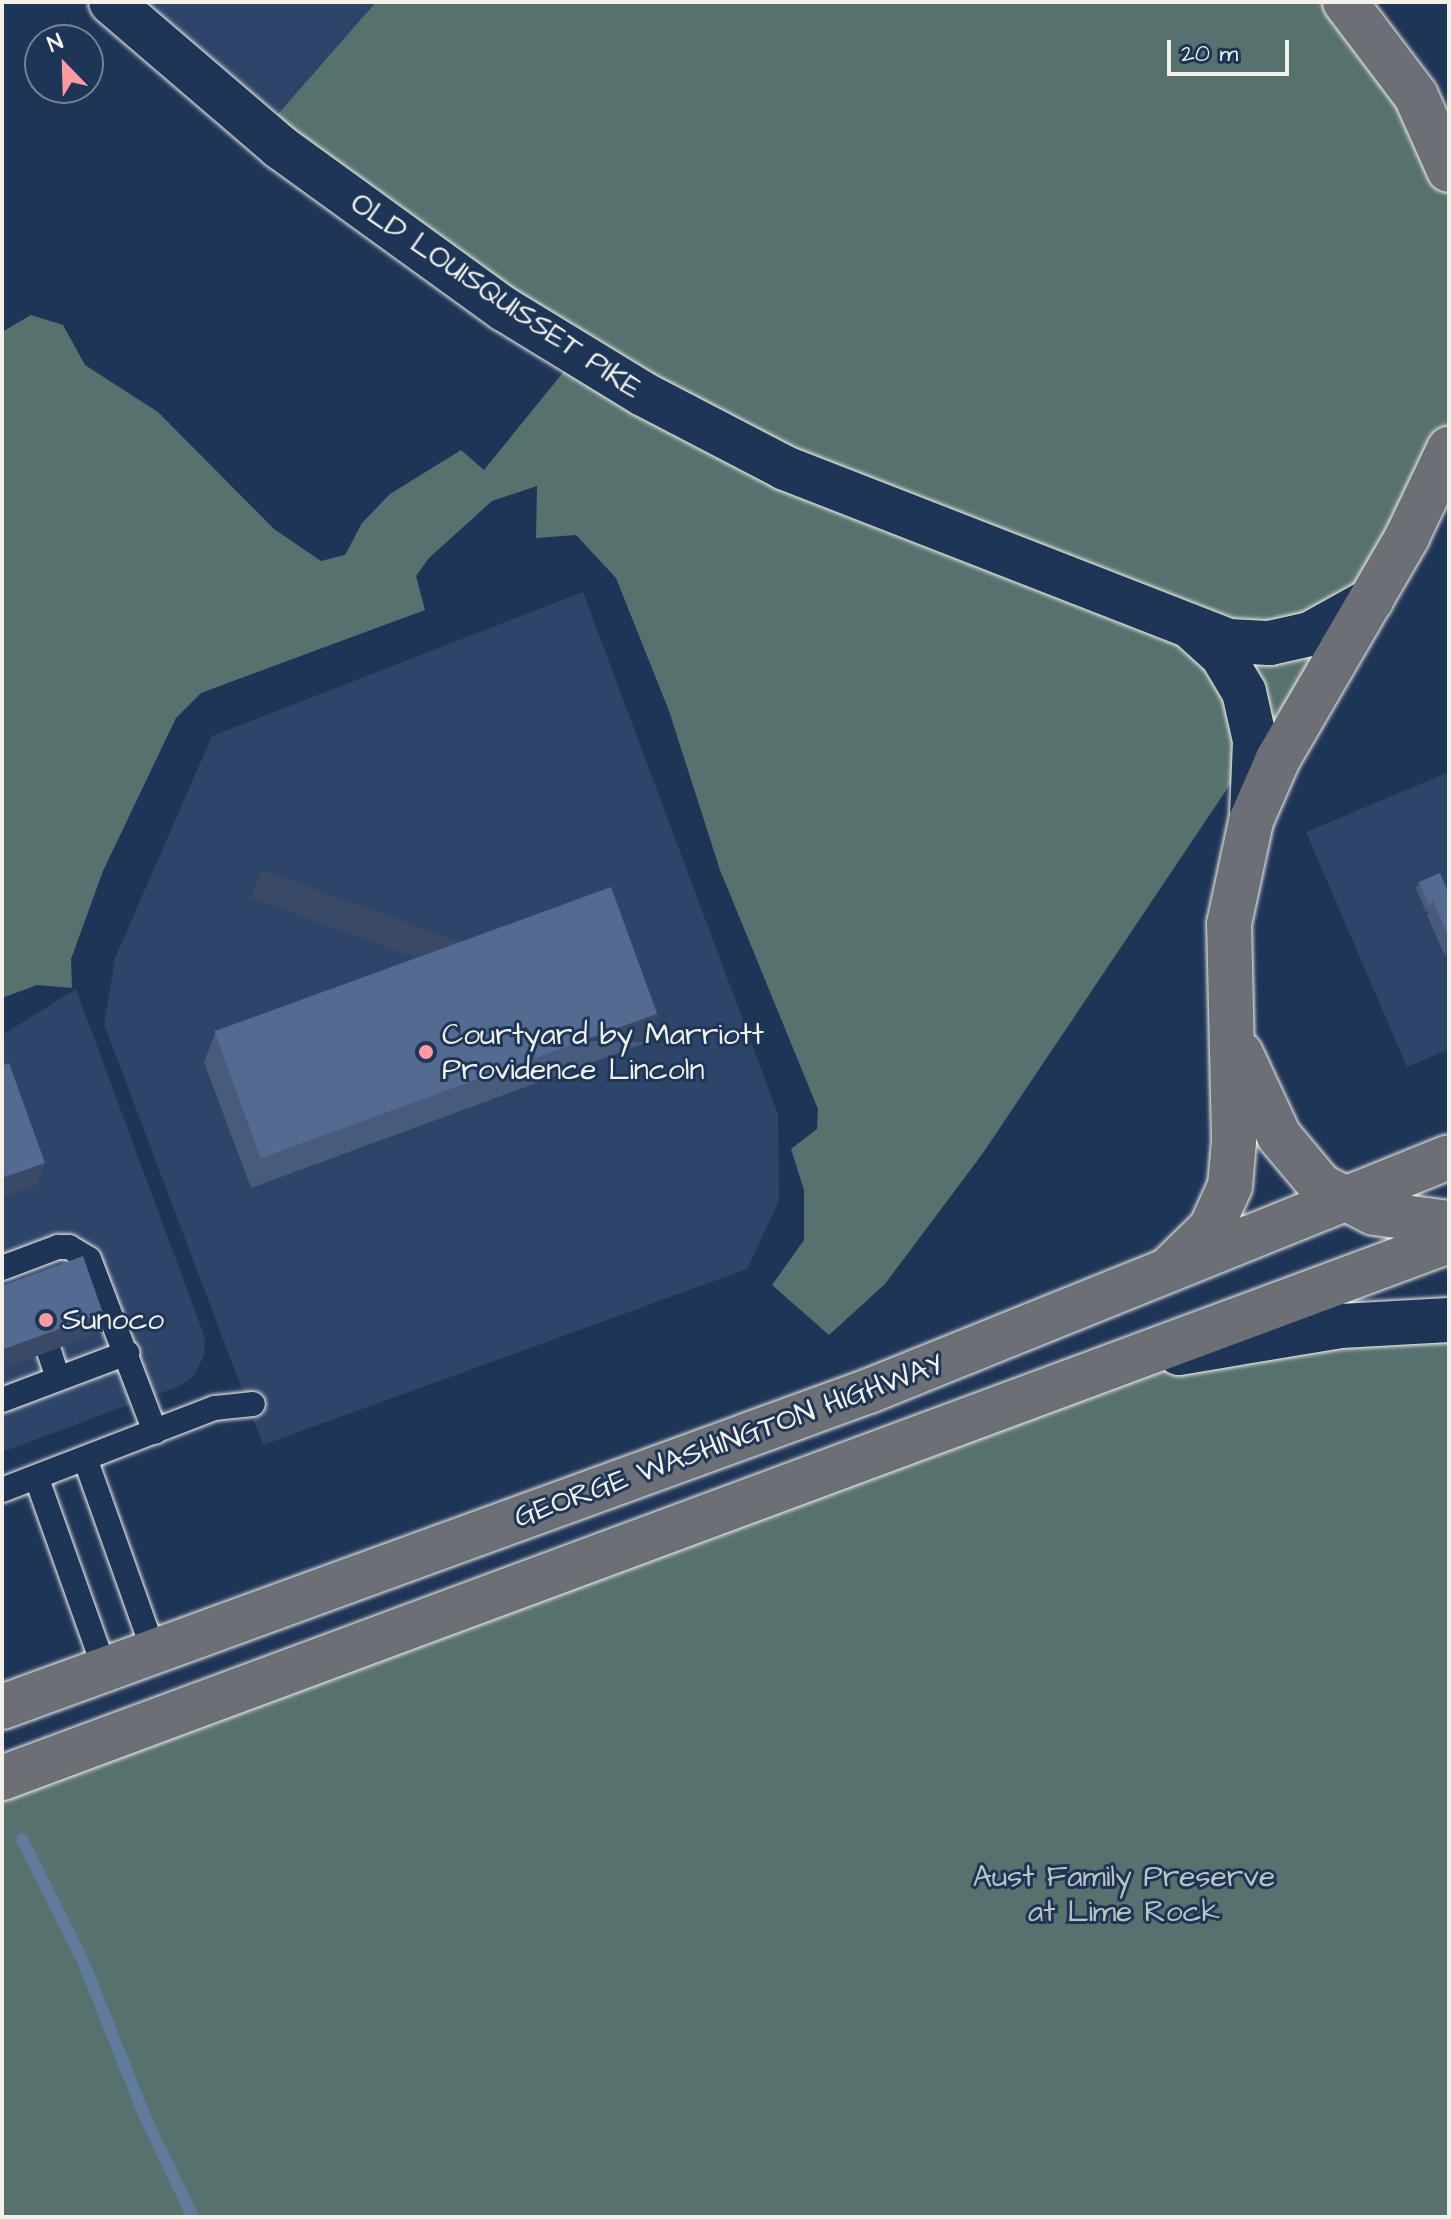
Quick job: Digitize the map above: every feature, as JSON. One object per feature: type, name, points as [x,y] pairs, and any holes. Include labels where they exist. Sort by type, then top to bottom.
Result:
[{"type":"main road","points":[[1345,2],[1416,96],[1449,170]]},
{"type":"main road","points":[[1168,1270],[1206,1235],[1230,1186],[1234,1141],[1227,1005],[1229,924],[1251,821],[1278,759],[1371,600],[1449,449]]},
{"type":"main road","points":[[1227,1005],[1245,1064],[1279,1136],[1305,1171],[1341,1199],[1395,1218],[1449,1223]]},
{"type":"main road","name":"GEORGE WASHINGTON HIGHWAY","points":[[2,1707],[896,1381],[1449,1157]]},
{"type":"main road","name":"GEORGE WASHINGTON HIGHWAY","points":[[2,1778],[1102,1366],[1449,1241]]},
{"type":"main road","points":[[154,1652],[177,1714]]},
{"type":"main road","points":[[105,1670],[128,1731]]},
{"type":"street","name":"OLD LOUISQUISSET PIKE","points":[[111,2],[232,108],[345,196],[504,309],[643,394],[757,454],[866,503],[1091,585],[1229,641],[1270,643],[1331,626],[1371,600]]},
{"type":"street","points":[[1191,628],[1233,670],[1252,716],[1256,766],[1251,821]]},
{"type":"street","points":[[1102,1366],[1341,1326],[1449,1320]]},
{"type":"lane","points":[[17,1271],[58,1247],[82,1252],[96,1270],[155,1432]]},
{"type":"lane","points":[[49,1351],[58,1379]]},
{"type":"lane","points":[[2,1400],[127,1353]]},
{"type":"lane","points":[[2,1490],[86,1461],[215,1408],[253,1404]]},
{"type":"lane","points":[[86,1461],[154,1652]]},
{"type":"lane","points":[[37,1479],[105,1670]]},
{"type":"shaded area","points":[[114,2],[376,2],[264,130]]},
{"type":"shaded area","points":[[583,592],[778,1114],[779,1201],[747,1269],[263,1445],[104,1024],[115,958],[212,736]]},
{"type":"shaded area","points":[[1449,772],[1449,1049],[1407,1067],[1306,832]]},
{"type":"shaded area","points":[[76,989],[205,1338],[204,1356],[193,1377],[177,1387],[2,1452],[2,1035]]},
{"type":"green space","points":[[376,2],[1330,2],[1449,136],[1449,486],[1286,701],[983,1153],[885,1284],[829,1335],[772,1285],[804,1240],[804,1190],[791,1149],[817,1129],[818,1109],[720,870],[669,711],[616,578],[576,535],[536,538],[537,486],[492,501],[429,558],[416,576],[425,610],[201,693],[176,718],[103,871],[71,959],[72,988],[37,985],[2,998],[2,332],[31,315],[63,325],[85,365],[158,412],[274,529],[321,561],[345,555],[362,523],[390,494],[461,450],[484,470],[565,370],[264,130]]},
{"type":"green space","name":"Aust Family Preserve at Lime Rock","points":[[1449,1330],[1449,2217],[2,2217],[2,1793],[1185,1355]]},
{"type":"building","points":[[1440,873],[1449,894],[1433,900],[1429,905],[1419,882]]},
{"type":"building","name":"Courtyard by Marriott Providence Lincoln","points":[[611,887],[657,1014],[261,1158],[214,1031]]},
{"type":"building","points":[[1449,894],[1449,939],[1433,900]]},
{"type":"building","points":[[9,1063],[45,1163],[2,1178],[2,1066]]},
{"type":"building","name":"Sunoco","points":[[83,1256],[103,1313],[2,1350],[2,1286]]},
{"type":"waterway","points":[[22,1839],[83,1961],[145,2117],[193,2217]]},
{"type":"place","name":"Courtyard by Marriott Providence Lincoln","points":[[426,1052]]},
{"type":"place","name":"Sunoco","points":[[46,1320]]}]
